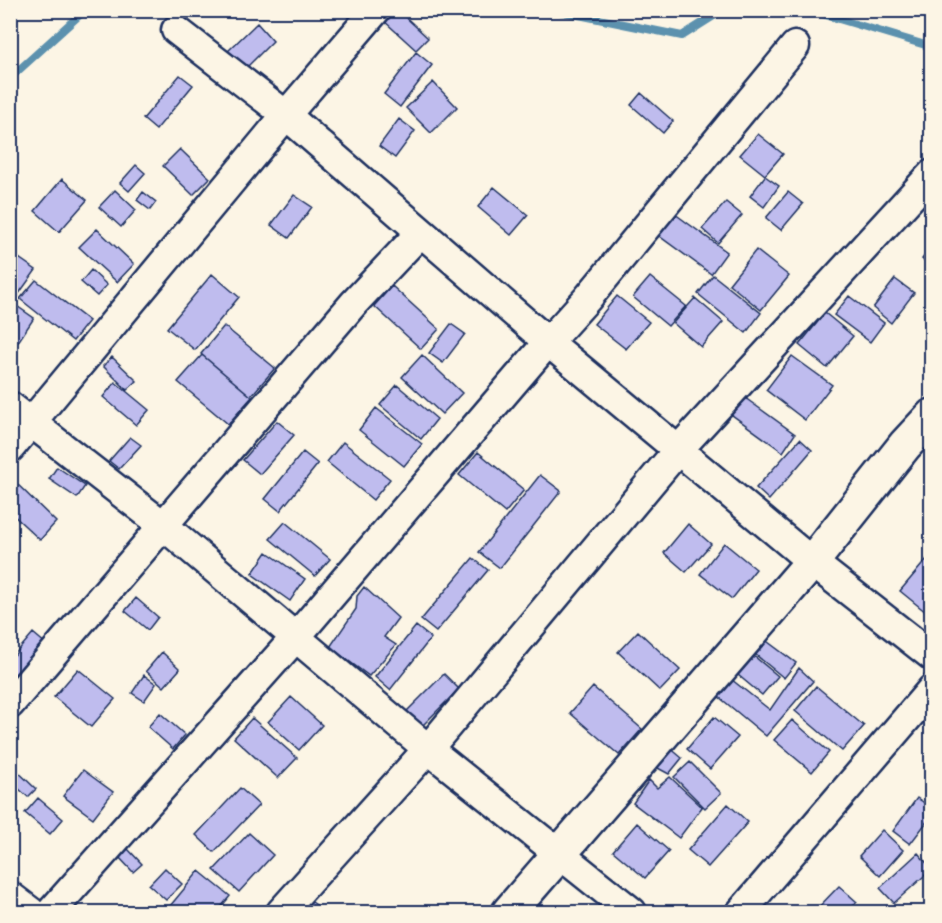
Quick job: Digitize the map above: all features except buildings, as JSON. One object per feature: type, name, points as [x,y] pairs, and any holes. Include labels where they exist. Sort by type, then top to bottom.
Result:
[{"type":"street","points":[[10,448],[21,414],[376,10]]},
{"type":"street","points":[[176,30],[286,115],[548,342],[812,562],[932,656]]},
{"type":"street","points":[[51,912],[295,638],[587,299],[795,46]]},
{"type":"street","points":[[281,912],[428,749],[678,450],[932,174]]},
{"type":"street","points":[[10,704],[354,303],[421,232]]},
{"type":"street","points":[[21,414],[164,526],[428,749],[632,912]]},
{"type":"street","points":[[509,912],[812,562],[905,445],[932,416]]},
{"type":"street","points":[[741,912],[932,689]]},
{"type":"street","points":[[10,896],[31,912]]},
{"type":"waterway","points":[[10,78],[85,10]]},
{"type":"waterway","points":[[554,10],[682,36],[723,10]]},
{"type":"waterway","points":[[809,10],[932,47]]}]
